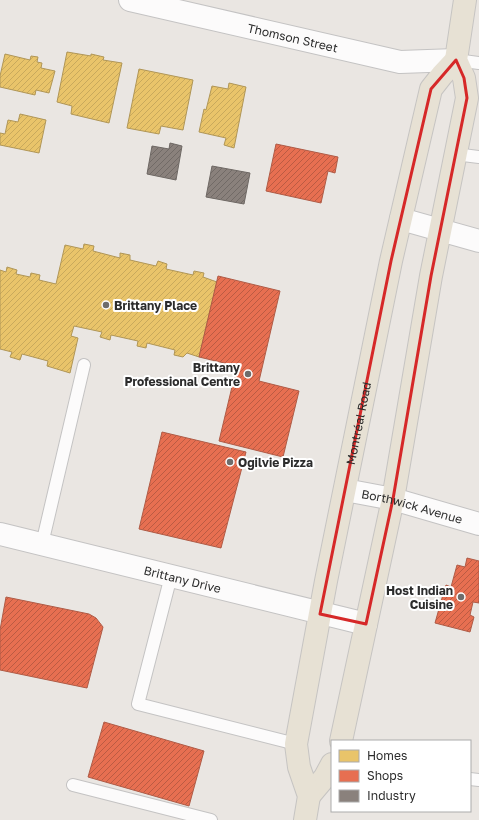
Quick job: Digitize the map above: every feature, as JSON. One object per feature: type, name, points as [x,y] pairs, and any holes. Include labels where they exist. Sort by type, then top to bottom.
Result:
[{"type":"main road","points":[[341,740],[392,499],[440,230],[467,98],[464,78],[456,60],[466,0]]},
{"type":"main road","name":"Montréal Road","points":[[310,796],[299,767],[296,744],[320,614],[401,219],[431,89],[456,60]]},
{"type":"main road","points":[[305,820],[310,796],[325,777],[331,766]]},
{"type":"street","name":"Thomson Street","points":[[130,0],[400,62],[456,60]]},
{"type":"street","points":[[401,219],[479,241]]},
{"type":"street","name":"Borthwick Avenue","points":[[345,490],[392,499],[479,524]]},
{"type":"street","name":"Brittany Drive","points":[[0,534],[320,614],[366,624]]},
{"type":"lane","points":[[456,60],[479,63]]},
{"type":"lane","points":[[455,154],[479,157]]},
{"type":"lane","points":[[42,544],[84,365]]},
{"type":"lane","points":[[171,576],[138,704],[296,744]]},
{"type":"lane","points":[[73,785],[211,820]]},
{"type":"highlighted area","points":[[456,60],[464,78],[467,98],[431,276],[393,499],[366,624],[320,614],[391,261],[431,89]]},
{"type":"building: Homes","points":[[67,52],[91,56],[91,54],[104,57],[103,60],[122,63],[109,123],[71,114],[72,106],[57,102]]},
{"type":"building: Homes","points":[[5,54],[30,60],[31,56],[38,57],[37,62],[42,63],[41,68],[55,71],[49,93],[36,90],[35,95],[0,87],[0,76]]},
{"type":"building: Homes","points":[[139,69],[193,80],[183,130],[161,126],[159,134],[127,128]]},
{"type":"building: Homes","points":[[229,83],[246,87],[234,148],[224,145],[226,138],[199,132],[204,109],[206,110],[212,86],[228,89]]},
{"type":"building: Homes","points":[[20,114],[46,120],[39,153],[0,145],[0,133],[5,134],[8,120],[18,122]]},
{"type":"building: Homes","name":"Brittany Place","points":[[84,244],[94,246],[93,251],[120,258],[120,253],[130,255],[130,260],[156,266],[158,261],[167,264],[166,269],[193,275],[194,271],[204,273],[203,277],[217,282],[199,357],[187,353],[183,357],[174,355],[175,350],[147,343],[146,348],[137,346],[138,341],[111,335],[110,340],[100,337],[102,332],[74,326],[71,336],[78,338],[70,373],[47,366],[48,361],[22,354],[20,360],[10,357],[12,352],[0,349],[0,270],[6,272],[7,267],[17,270],[16,274],[30,277],[31,273],[40,275],[39,280],[56,284],[65,245],[83,249]]},
{"type":"building: Shops","points":[[276,144],[338,157],[335,173],[328,171],[321,203],[266,191]]},
{"type":"building: Shops","name":"Brittany Professional Centre","points":[[218,276],[280,291],[259,381],[299,391],[283,457],[219,441],[237,366],[199,357]]},
{"type":"building: Shops","points":[[162,432],[246,452],[221,548],[139,529]]},
{"type":"building: Shops","name":"Host Indian Cuisine","points":[[467,558],[479,561],[479,603],[473,602],[470,615],[474,617],[470,632],[435,623],[446,585],[451,587],[457,565],[465,567]]},
{"type":"building: Shops","points":[[6,597],[89,614],[96,618],[103,627],[87,688],[0,670],[0,630]]},
{"type":"building: Shops","points":[[104,722],[204,751],[189,806],[88,777]]},
{"type":"building: Industry","points":[[170,143],[182,146],[176,180],[147,174],[152,146],[169,149]]},
{"type":"building: Industry","points":[[212,166],[250,173],[244,204],[206,197]]},
{"type":"place","name":"Brittany Place","points":[[106,305]]},
{"type":"place","name":"Brittany Professional Centre","points":[[248,374]]},
{"type":"place","name":"Ogilvie Pizza","points":[[230,462]]},
{"type":"place","name":"Host Indian Cuisine","points":[[461,597]]}]
